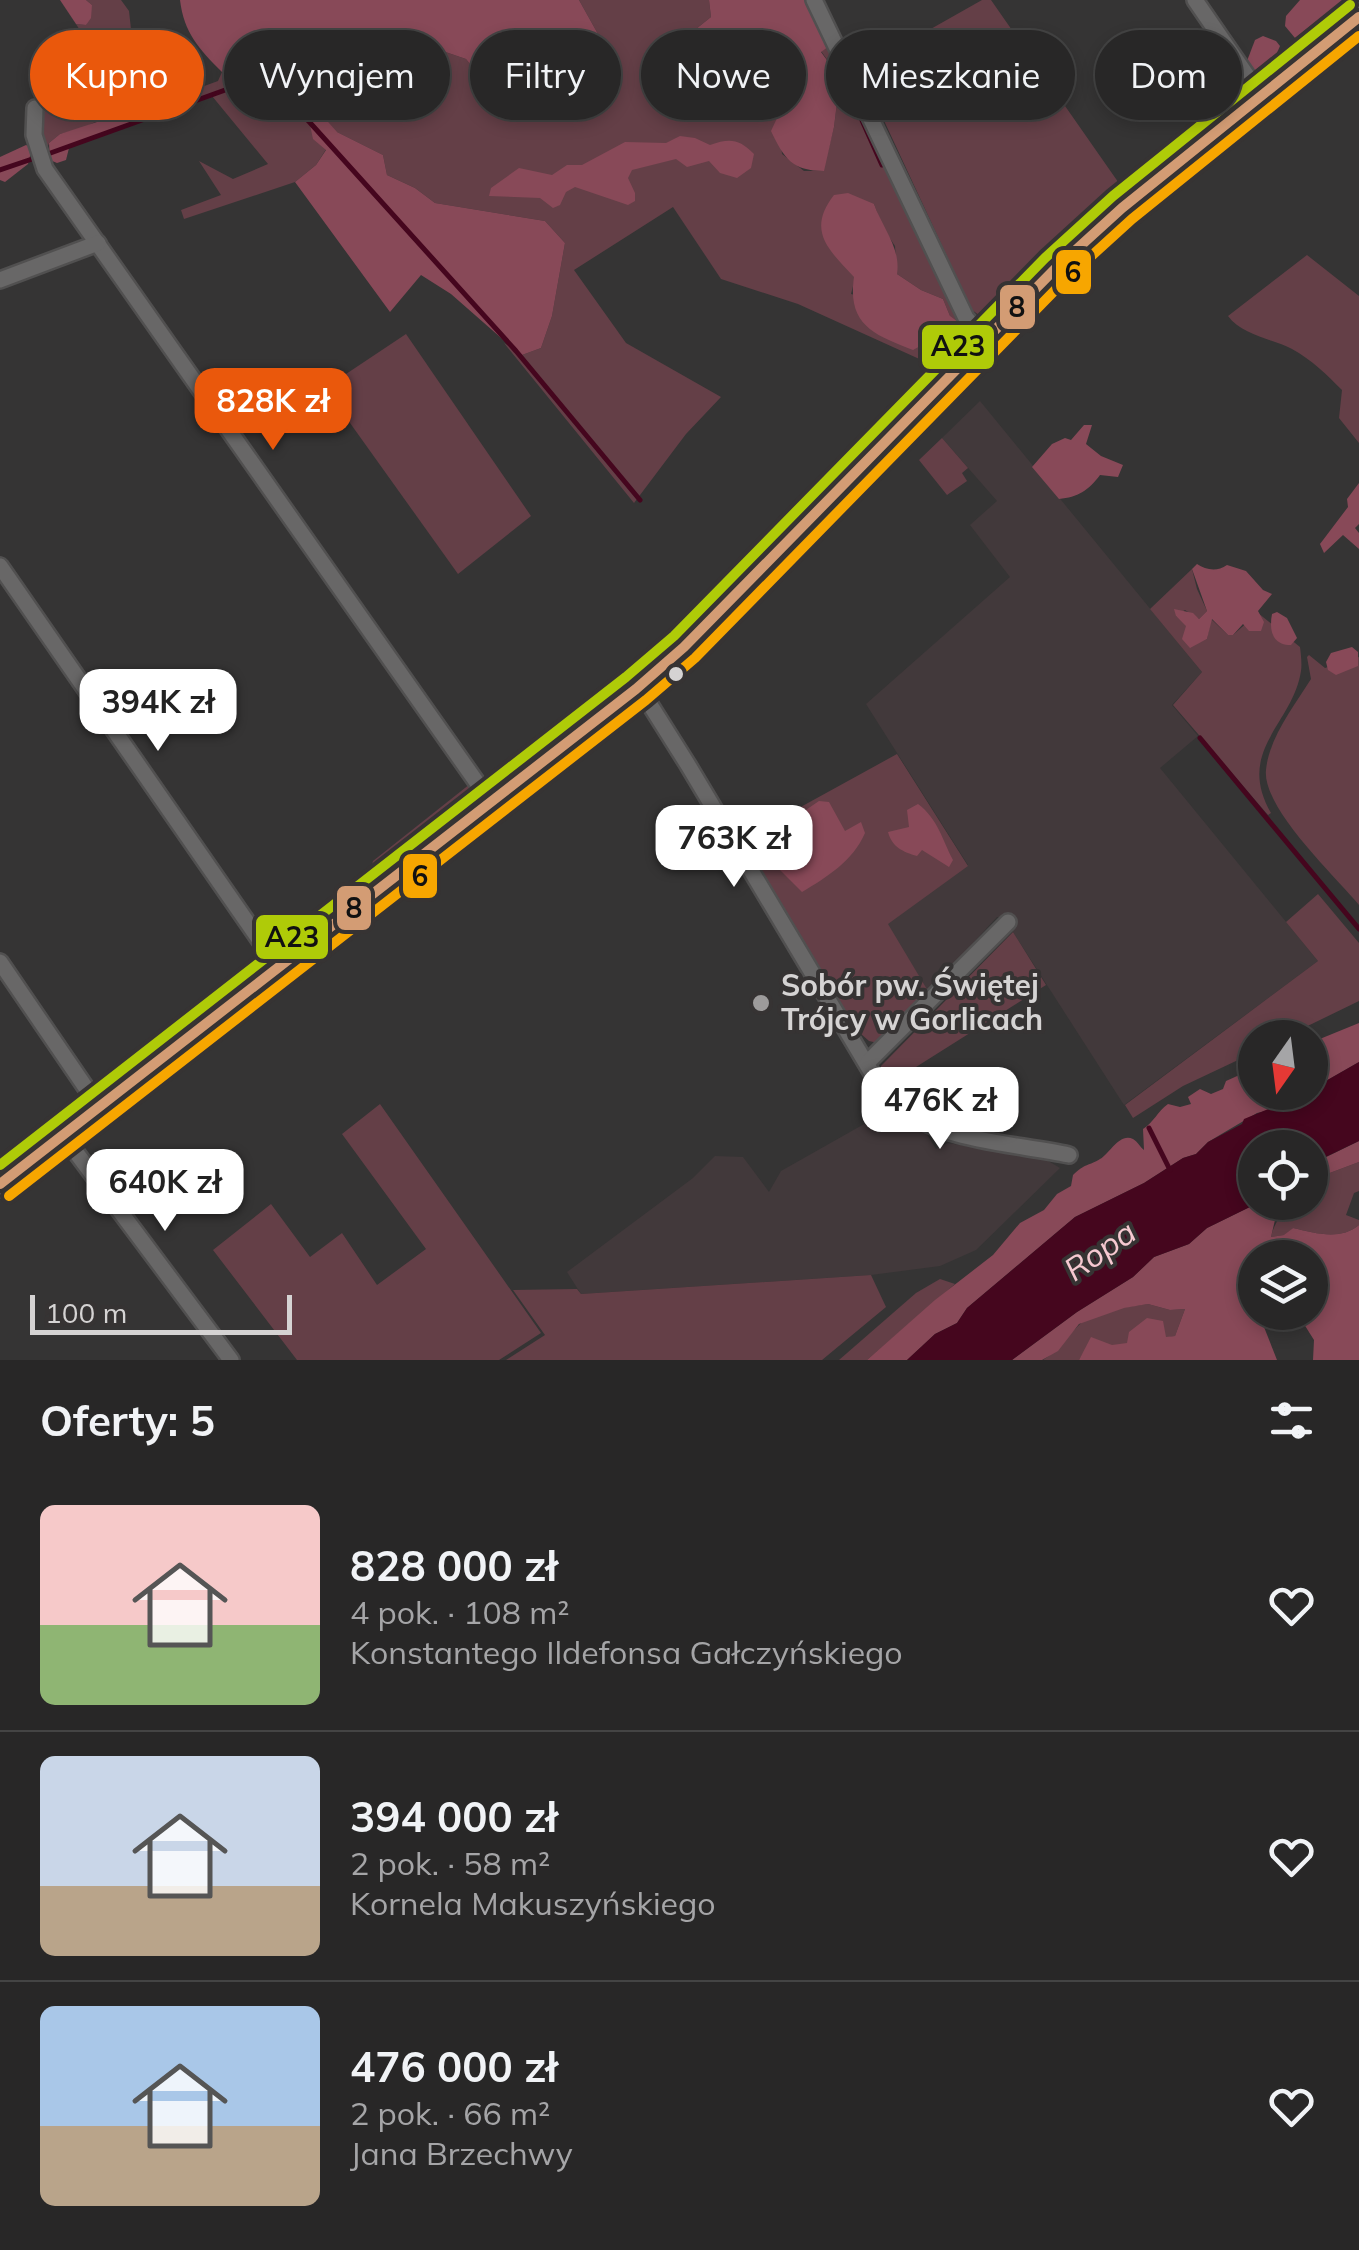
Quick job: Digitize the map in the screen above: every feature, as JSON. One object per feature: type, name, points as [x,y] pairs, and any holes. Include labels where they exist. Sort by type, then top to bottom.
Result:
[{"type":"main road","points":[[0,1184],[636,690],[1122,208],[1359,17]]},
{"type":"street","points":[[814,0],[966,318],[985,340]]},
{"type":"street","points":[[1195,0],[1261,96]]},
{"type":"street","points":[[35,120],[34,135],[45,170],[492,804]]},
{"type":"street","points":[[0,280],[98,242]]},
{"type":"street","points":[[0,566],[279,968]]},
{"type":"street","points":[[636,690],[649,703],[688,765],[821,991],[895,1106],[921,1121],[962,1136],[1069,1155]]},
{"type":"street","points":[[868,1062],[1008,922]]},
{"type":"street","points":[[0,962],[99,1107]]},
{"type":"street","points":[[63,1135],[231,1360]]},
{"type":"shaded area","points":[[60,0],[86,0],[92,5],[86,25],[76,24]]},
{"type":"shaded area","points":[[86,0],[121,0],[129,11],[131,29],[80,30],[76,24],[86,25],[92,5]]},
{"type":"shaded area","points":[[180,0],[579,0],[596,30],[470,30],[470,64],[450,54],[450,30],[224,30],[222,72],[204,53],[204,30],[189,30]]},
{"type":"shaded area","points":[[579,0],[709,0],[711,17],[696,30],[641,30],[641,120],[779,120],[782,154],[804,171],[823,171],[835,120],[868,120],[969,332],[937,367],[798,304],[721,279],[673,207],[574,270],[626,343],[721,397],[686,434],[634,503],[504,343],[522,355],[541,348],[552,316],[565,243],[545,221],[435,203],[387,175],[383,155],[337,132],[316,165],[295,182],[184,219],[181,210],[221,195],[199,161],[233,179],[268,164],[232,120],[450,120],[450,54],[470,64],[470,120],[621,120],[621,30],[596,30]],"holes":[[[874,204],[895,246],[897,274],[943,299],[950,316],[851,294]]]},
{"type":"shaded area","points":[[709,0],[811,0],[826,31],[826,48],[821,52],[826,59],[826,120],[835,120],[824,171],[804,169],[790,161],[771,131],[776,120],[806,120],[806,30],[696,30],[711,17]]},
{"type":"shaded area","points":[[982,0],[991,0],[1012,30],[929,30]]},
{"type":"shaded area","points":[[1300,0],[1344,0],[1295,38],[1285,26],[1286,16]]},
{"type":"shaded area","points":[[1263,36],[1280,46],[1276,55],[1254,71],[1247,61],[1255,40]]},
{"type":"shaded area","points":[[222,72],[224,111],[212,96],[204,99],[204,86],[218,81]]},
{"type":"shaded area","points":[[40,120],[99,120],[60,134],[49,143],[50,160],[40,147]]},
{"type":"shaded area","points":[[103,120],[145,120],[69,148],[66,160],[57,163],[50,160],[49,143],[60,134]]},
{"type":"shaded area","points":[[315,120],[326,120],[337,132],[383,155],[387,175],[435,203],[545,221],[565,243],[552,316],[541,348],[522,355],[451,294],[421,275],[390,312],[295,182],[316,165],[326,150],[313,139],[310,125]]},
{"type":"shaded area","points":[[884,120],[1075,120],[1123,189],[1061,240],[983,318],[972,310]]},
{"type":"shaded area","points":[[680,136],[710,145],[729,141],[744,145],[754,154],[751,168],[737,178],[720,173],[709,161],[687,167],[676,159],[632,170],[628,178],[635,201],[628,205],[575,187],[553,208],[540,198],[489,196],[491,188],[519,168],[552,175],[567,165],[582,165],[625,142],[666,143]]},
{"type":"shaded area","points":[[26,145],[32,148],[28,164],[5,182],[0,180],[0,157]]},
{"type":"shaded area","points":[[848,193],[874,204],[894,247],[897,274],[943,299],[950,316],[958,322],[961,338],[950,346],[931,340],[913,350],[875,333],[859,317],[854,277],[829,249],[821,230],[834,195]]},
{"type":"shaded area","points":[[1307,255],[1359,296],[1359,443],[1339,418],[1342,390],[1331,379],[1299,353],[1249,332],[1228,316]]},
{"type":"shaded area","points":[[406,334],[531,516],[458,574],[325,388]]},
{"type":"shaded area","points":[[980,401],[1202,672],[1172,705],[1198,736],[1160,768],[1318,961],[1124,1105],[1004,918],[997,917],[928,992],[887,924],[968,865],[866,704],[1010,577],[970,525],[997,501],[942,438]]},
{"type":"shaded area","points":[[1084,425],[1092,425],[1086,444],[1101,456],[1123,465],[1118,477],[1100,475],[1082,492],[1059,499],[1032,467],[1052,444],[1065,438],[1071,440]]},
{"type":"shaded area","points":[[942,438],[968,468],[962,473],[967,481],[947,495],[919,460]]},
{"type":"shaded area","points":[[1359,483],[1359,524],[1355,528],[1359,549],[1343,535],[1324,553],[1320,544],[1348,507],[1347,499]]},
{"type":"shaded area","points":[[1197,564],[1212,569],[1227,565],[1246,571],[1272,594],[1258,611],[1264,622],[1261,631],[1249,631],[1243,624],[1228,635],[1212,619],[1207,639],[1190,648],[1182,639],[1186,626],[1174,609],[1193,613],[1199,619],[1207,611],[1192,569]]},
{"type":"shaded area","points":[[1192,569],[1207,611],[1199,619],[1185,610],[1176,616],[1187,626],[1190,647],[1207,639],[1211,619],[1233,635],[1258,613],[1300,647],[1296,690],[1270,738],[1259,772],[1271,813],[1268,815],[1173,705],[1202,672],[1150,609]]},
{"type":"shaded area","points":[[1277,612],[1287,618],[1297,638],[1291,645],[1273,636],[1272,614]]},
{"type":"shaded area","points":[[1352,647],[1358,652],[1358,666],[1336,675],[1328,670],[1326,662],[1331,653]]},
{"type":"shaded area","points":[[1309,655],[1325,668],[1359,657],[1359,905],[1287,822],[1268,786],[1266,770],[1272,746],[1311,679]]},
{"type":"shaded area","points":[[897,754],[968,866],[888,924],[928,991],[946,976],[878,1043],[860,1033],[842,1010],[836,990],[747,855],[766,845],[759,830]]},
{"type":"shaded area","points":[[470,784],[479,790],[377,869],[371,868],[373,861]]},
{"type":"shaded area","points":[[819,801],[829,802],[845,831],[861,822],[865,833],[846,860],[802,892],[777,867],[779,838],[792,831],[797,816]]},
{"type":"shaded area","points":[[918,804],[939,830],[953,860],[949,867],[922,850],[917,856],[903,851],[890,837],[888,832],[909,827],[907,810]]},
{"type":"shaded area","points":[[1318,894],[1359,943],[1359,1001],[1320,1020],[1239,1020],[1318,961],[1286,922]]},
{"type":"shaded area","points":[[1013,932],[1046,985],[897,1079],[901,1086],[893,1090],[883,1080],[881,1066]]},
{"type":"shaded area","points":[[1238,1021],[1238,1060],[1183,1086],[1133,1118],[1125,1105]]},
{"type":"shaded area","points":[[1359,1023],[1359,1062],[1328,1080],[1328,1036]]},
{"type":"shaded area","points":[[1238,1076],[1238,1110],[1270,1110],[1257,1113],[1208,1142],[1196,1154],[1075,1217],[967,1308],[957,1323],[935,1334],[907,1360],[867,1360],[993,1255],[1020,1223],[1044,1210],[1057,1194],[1071,1186],[1073,1175],[1081,1168],[1100,1159],[1124,1138],[1133,1139],[1144,1150],[1143,1129],[1168,1104],[1191,1104],[1188,1097],[1200,1089],[1211,1094],[1223,1089],[1226,1081]]},
{"type":"shaded area","points":[[380,1104],[541,1333],[499,1360],[297,1360],[213,1250],[271,1204],[310,1257],[342,1233],[377,1285],[426,1249],[342,1134]]},
{"type":"shaded area","points":[[897,1118],[925,1131],[936,1149],[948,1143],[1045,1159],[1060,1168],[976,1250],[940,1266],[871,1275],[581,1294],[567,1272],[693,1178],[715,1156],[743,1157],[769,1192],[781,1171],[873,1119],[879,1129]]},
{"type":"shaded area","points":[[1359,1141],[1359,1162],[1328,1174],[1328,1156]]},
{"type":"shaded area","points":[[1359,1162],[1359,1191],[1354,1193],[1346,1215],[1359,1220],[1359,1225],[1336,1234],[1293,1228],[1285,1235],[1271,1237],[1278,1220],[1328,1220],[1328,1174]]},
{"type":"shaded area","points":[[1238,1213],[1238,1220],[1275,1220],[1271,1237],[1284,1235],[1293,1228],[1336,1234],[1359,1225],[1359,1360],[1313,1360],[1314,1340],[1308,1330],[1328,1330],[1328,1240],[1238,1240],[1238,1330],[1265,1330],[1277,1360],[1079,1360],[1091,1337],[1112,1345],[1127,1343],[1129,1332],[1147,1318],[1163,1321],[1166,1337],[1175,1336],[1185,1309],[1148,1304],[1079,1324],[1058,1351],[1042,1360],[1012,1360],[1133,1277],[1154,1257],[1189,1244],[1207,1228]]},
{"type":"shaded area","points":[[871,1275],[886,1307],[822,1360],[506,1360],[545,1335],[513,1290],[577,1289],[581,1294]]},
{"type":"shaded area","points":[[940,1279],[955,1284],[867,1360],[839,1360],[916,1293]]},
{"type":"shaded area","points":[[1148,1304],[1185,1309],[1175,1336],[1084,1352],[1079,1360],[1043,1360],[1092,1316]]},
{"type":"water","name":"Ropa","points":[[1359,1062],[1359,1141],[1328,1156],[1328,1130],[1238,1130],[1238,1213],[1207,1228],[1189,1244],[1154,1257],[1133,1277],[1012,1360],[907,1360],[935,1334],[957,1323],[967,1308],[1075,1217],[1196,1154],[1244,1119],[1266,1110],[1328,1110],[1328,1080]]},
{"type":"waterway","points":[[45,155],[267,75],[516,351],[640,500]]},
{"type":"waterway","points":[[862,120],[882,165]]},
{"type":"waterway","points":[[0,170],[38,157]]},
{"type":"waterway","points":[[1200,738],[1359,929]]},
{"type":"waterway","points":[[1149,1128],[1170,1170]]},
{"type":"transit line","name":"A23","points":[[0,1165],[674,636],[1045,258],[1113,196],[1350,5]]},
{"type":"transit line","name":"8","points":[[0,1184],[636,689],[684,647],[1055,269],[1122,208],[1359,17]]},
{"type":"transit line","name":"6","points":[[9,1196],[695,658],[1065,280],[1132,219],[1359,36]]},
{"type":"place","name":"Sobór pw. Świętej Trójcy w Gorlicach","points":[[761,1003]]}]
